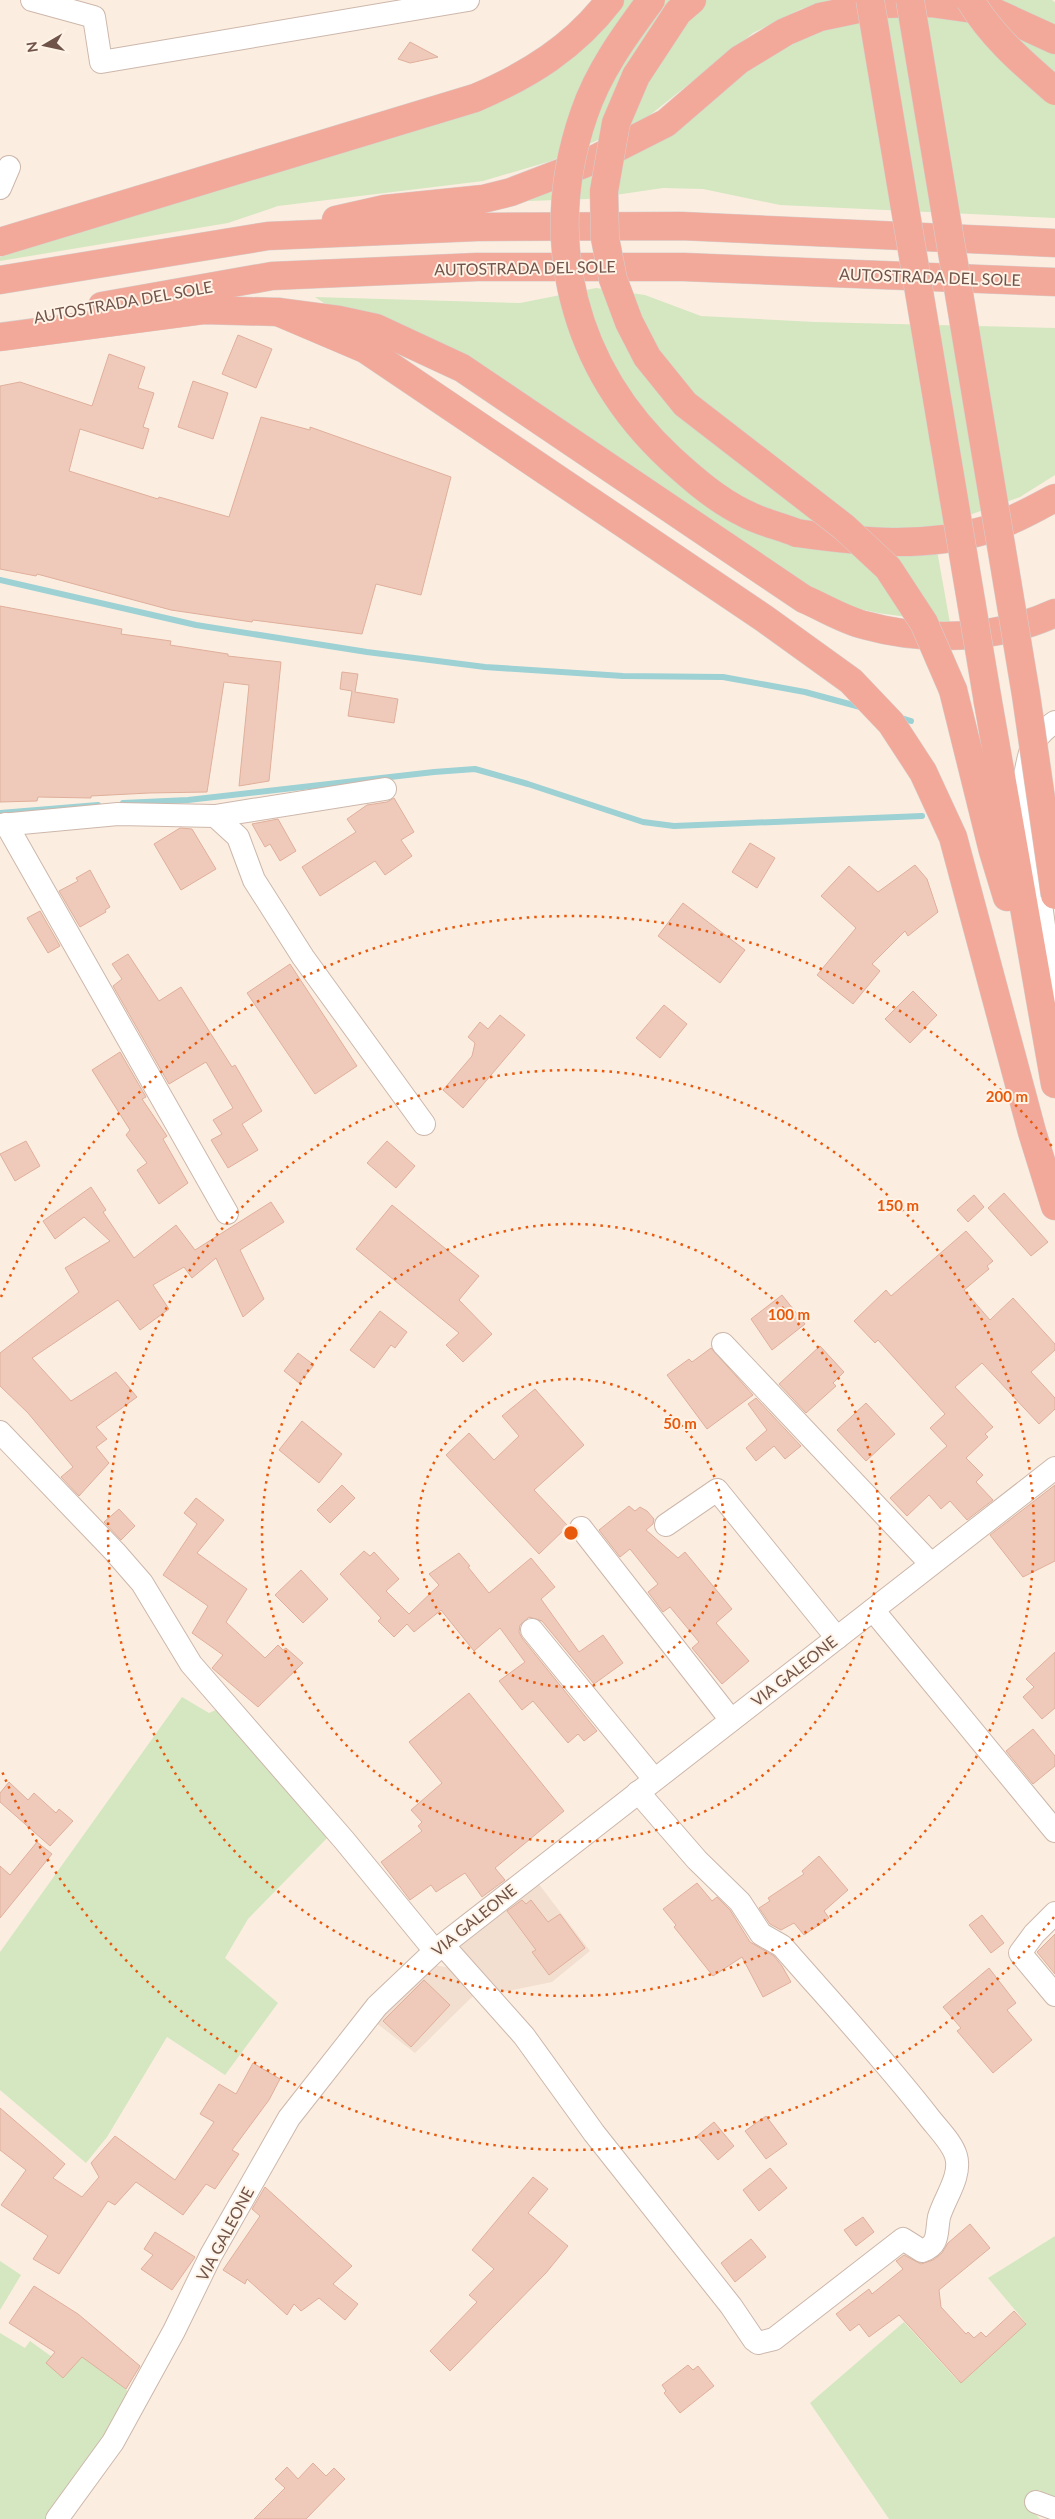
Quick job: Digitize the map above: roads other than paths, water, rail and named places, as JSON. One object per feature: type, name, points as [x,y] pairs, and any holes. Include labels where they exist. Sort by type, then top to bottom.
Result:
[{"type":"highway","points":[[0,242],[475,98],[510,83],[545,62],[590,26],[610,0]]},
{"type":"highway","points":[[651,0],[630,28],[597,82],[584,114],[574,150],[565,195],[564,242],[576,309],[589,346],[617,396],[653,442],[694,480],[744,513],[797,533],[841,539],[900,543],[945,540],[987,530],[1055,498]]},
{"type":"highway","points":[[692,0],[678,12],[636,76],[616,123],[604,191],[606,238],[613,279],[629,322],[647,357],[685,404],[844,526],[888,568],[924,623],[953,690],[993,851],[1047,1001]]},
{"type":"highway","points":[[870,0],[1047,1001],[1055,1084]]},
{"type":"highway","points":[[910,0],[1026,695],[1055,896]]},
{"type":"highway","points":[[970,0],[978,14],[1008,51],[1055,91]]},
{"type":"highway","points":[[0,280],[268,236],[385,209],[483,199],[511,192],[589,162],[666,123],[740,60],[785,32],[820,18],[882,4],[930,3],[994,12],[1055,40]]},
{"type":"highway","points":[[268,236],[477,227],[681,226],[1055,243]]},
{"type":"highway","name":"AUTOSTRADA DEL SOLE","points":[[0,326],[272,276],[477,267],[684,266],[1055,282]]},
{"type":"highway","points":[[0,337],[204,310],[278,312],[339,320],[376,328],[462,368],[804,599],[863,625],[904,632],[963,636],[1036,622],[1055,612]]},
{"type":"highway","points":[[278,312],[364,349],[765,619],[851,681],[891,723],[923,772],[953,837],[1032,1132],[1055,1206]]},
{"type":"street","points":[[32,0],[94,17],[101,62],[468,0]]},
{"type":"street","points":[[0,188],[9,167]]},
{"type":"street","points":[[1047,1001],[1024,782],[1029,749],[1045,729],[1055,722]]},
{"type":"street","points":[[227,1214],[3,824],[118,814],[215,816],[385,789]]},
{"type":"street","points":[[215,816],[238,837],[254,880],[303,957],[424,1124]]},
{"type":"street","points":[[723,1344],[932,1564]]},
{"type":"street","points":[[0,1432],[115,1552],[142,1583],[191,1664],[439,1948],[524,2036],[594,2133],[731,2306],[754,2340],[765,2343],[774,2339],[903,2239],[922,2251],[934,2244],[938,2236],[939,2218],[958,2167],[953,2149],[915,2100],[782,1946],[761,1934],[740,1902],[697,1860],[646,1785],[532,1630]]},
{"type":"street","name":"VIA GALEONE","points":[[57,2519],[112,2442],[174,2332],[211,2255],[289,2118],[377,2006],[439,1948],[1055,1468]]},
{"type":"street","points":[[666,1525],[717,1490],[837,1638]]},
{"type":"street","points":[[581,1528],[730,1720]]},
{"type":"street","points":[[873,1610],[1055,1831]]},
{"type":"street","points":[[1055,1913],[1034,1934],[1020,1954],[1055,1995]]},
{"type":"waterway","points":[[0,580],[196,625],[367,652],[485,667],[623,676],[723,677],[805,692],[864,708]]},
{"type":"waterway","points":[[898,717],[911,721]]},
{"type":"waterway","points":[[123,803],[188,800],[475,769],[528,784],[643,822],[674,826],[922,816]]},
{"type":"waterway","points":[[0,813],[98,805]]}]
